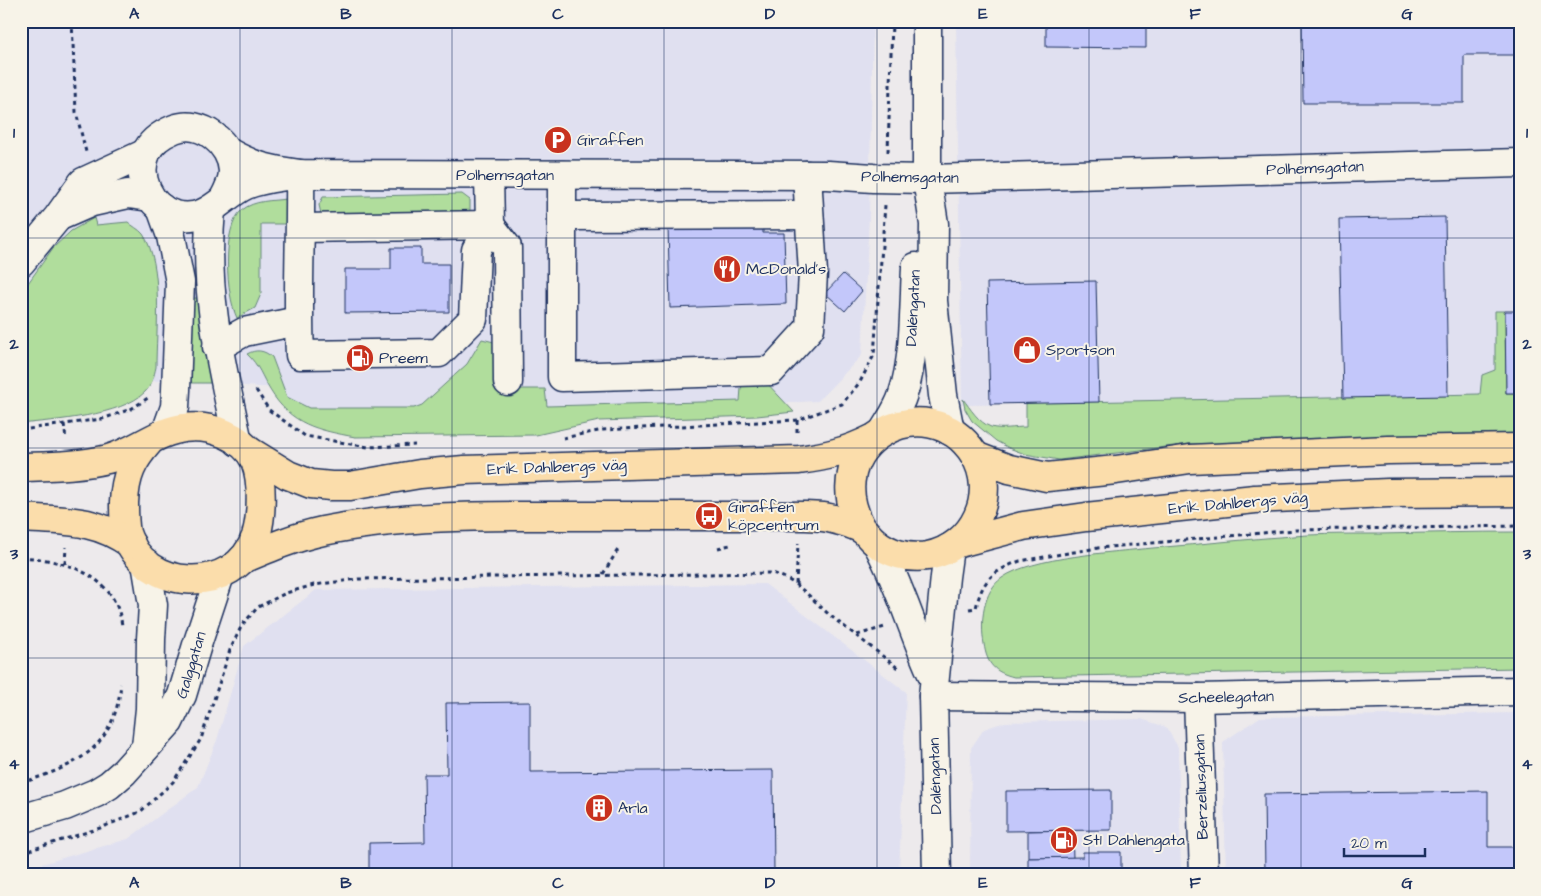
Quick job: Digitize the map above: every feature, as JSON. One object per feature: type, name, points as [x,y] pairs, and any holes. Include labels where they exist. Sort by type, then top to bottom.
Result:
[{"type":"main road","name":"Erik Dahlbergs väg","points":[[21,467],[69,465],[109,459],[157,437],[184,428],[203,427],[222,432],[288,475],[311,484],[350,486],[420,474],[464,470],[798,460],[833,455],[853,448],[895,426],[909,423],[937,425],[960,438],[976,456],[982,471],[983,503],[978,518],[970,531],[954,546]]},
{"type":"main road","points":[[871,537],[854,515],[850,499],[850,483],[854,467],[861,452],[877,436]]},
{"type":"main road","points":[[139,553],[126,532],[124,494],[128,472],[132,463],[157,437]]},
{"type":"main road","name":"Erik Dahlbergs väg","points":[[243,559],[252,546],[256,534],[261,502],[258,471],[244,446]]},
{"type":"main road","name":"Erik Dahlbergs väg","points":[[976,456],[1009,470],[1047,476],[1116,470],[1190,459],[1388,450],[1520,448]]},
{"type":"main road","name":"Erik Dahlbergs väg","points":[[21,518],[95,525],[114,532],[159,572],[188,580],[205,580],[220,575],[243,559],[321,531],[370,523],[422,518],[827,517],[871,537],[889,551],[913,557],[938,553],[954,546],[1023,526],[1086,517],[1255,499],[1388,493],[1520,492]]},
{"type":"street","name":"Daléngatan","points":[[927,21],[927,179],[934,224],[933,301],[943,395],[950,431]]},
{"type":"street","points":[[157,437],[174,407],[180,282],[171,236],[145,185],[142,172],[146,153],[158,137],[176,128],[197,127],[215,136],[228,152],[233,171],[230,186],[217,205],[208,253],[211,305],[217,348],[244,446]]},
{"type":"street","name":"Polhemsgatan","points":[[228,152],[247,163],[268,170],[300,174],[828,175],[927,179],[1520,163]]},
{"type":"street","points":[[21,262],[58,217],[83,182],[146,153]]},
{"type":"street","name":"Polhemsgatan","points":[[217,205],[246,185],[272,178],[300,174]]},
{"type":"street","points":[[300,174],[301,228],[298,321],[300,355],[439,353],[474,319],[476,250],[490,225],[489,175]]},
{"type":"street","points":[[562,175],[562,377],[771,371],[810,328],[813,273],[807,175]]},
{"type":"street","name":"Daléngatan","points":[[877,436],[903,395],[910,361],[913,338],[918,226],[927,179]]},
{"type":"street","points":[[58,217],[92,202],[128,194],[155,203],[174,215],[193,216],[217,205]]},
{"type":"street","points":[[562,216],[809,214]]},
{"type":"street","points":[[301,228],[490,225]]},
{"type":"street","points":[[490,225],[507,247],[508,382]]},
{"type":"street","points":[[217,348],[244,332],[298,321]]},
{"type":"street","name":"Daléngatan","points":[[871,537],[894,576],[933,686]]},
{"type":"street","name":"Daléngatan","points":[[937,875],[933,686],[954,546]]},
{"type":"street","name":"Galggatan","points":[[139,553],[153,605],[150,709],[146,747]]},
{"type":"street","name":"Galggatan","points":[[21,819],[65,806],[96,793],[116,780],[169,722],[182,695],[220,575]]},
{"type":"street","name":"Scheelegatan","points":[[933,686],[1198,698],[1520,691]]},
{"type":"street","name":"Berzeliusgatan","points":[[1198,698],[1204,875]]},
{"type":"path","points":[[558,439],[603,430],[797,420],[842,404],[860,382],[874,355],[880,178],[892,21]]},
{"type":"path","points":[[255,389],[269,410],[305,436],[368,447],[417,445]]},
{"type":"path","points":[[21,430],[102,419],[131,409],[154,394]]},
{"type":"path","points":[[976,608],[980,591],[1000,570],[1020,561],[1098,548],[1295,530],[1520,526]]},
{"type":"path","points":[[603,574],[619,548]]},
{"type":"path","points":[[21,557],[65,564],[86,572],[105,588],[114,599],[121,614],[122,628]]},
{"type":"path","points":[[230,650],[242,625],[258,607],[286,593],[314,585],[358,579],[772,573],[783,576],[796,584],[836,620],[933,686]]},
{"type":"path","points":[[21,783],[52,773],[70,764],[91,751],[100,742],[108,732],[115,716],[120,697],[122,676]]},
{"type":"shaded area","points":[[21,21],[873,21],[869,217],[862,355],[818,401],[602,412],[304,416],[278,388],[137,380],[21,410]]},
{"type":"shaded area","points":[[956,21],[1520,21],[1520,398],[962,405]]},
{"type":"shaded area","points":[[765,584],[906,692],[899,875],[21,875],[21,870],[128,839],[198,787],[217,740],[244,646],[316,590]]},
{"type":"shaded area","points":[[1520,713],[1520,875],[1226,875],[1223,742],[1260,717]]},
{"type":"shaded area","points":[[1141,719],[1166,727],[1178,747],[1181,875],[970,875],[971,748],[984,729],[1005,722]]},
{"type":"green space","points":[[462,194],[470,200],[470,217],[322,218],[319,205],[323,197]]},
{"type":"green space","points":[[287,199],[288,224],[261,224],[261,294],[255,308],[237,318],[230,294],[228,278],[228,246],[235,219],[242,210],[252,204]]},
{"type":"green space","points":[[94,218],[96,225],[128,222],[143,234],[150,247],[154,263],[157,298],[156,367],[152,380],[145,392],[120,407],[87,416],[21,424],[21,293],[53,248],[71,231]]},
{"type":"green space","points":[[192,298],[197,298],[209,367],[214,383],[191,383]]},
{"type":"green space","points":[[1495,311],[1505,311],[1506,393],[1520,393],[1520,436],[1190,444],[1059,460],[1025,454],[996,441],[972,421],[965,409],[963,399],[975,415],[987,425],[995,428],[1004,428],[1026,427],[1026,403],[1480,394],[1482,375],[1495,370]]},
{"type":"green space","points":[[482,339],[494,342],[495,389],[545,389],[547,406],[740,401],[741,388],[747,381],[764,380],[794,412],[757,416],[599,421],[536,435],[355,437],[329,432],[306,424],[296,418],[278,402],[247,354],[260,351],[272,357],[287,397],[309,408],[414,408],[422,405],[467,364]]},
{"type":"green space","points":[[1520,532],[1520,668],[1014,677],[997,670],[990,662],[985,651],[982,626],[984,608],[996,584],[1002,578],[1015,571],[1053,560],[1117,551],[1308,535]]},
{"type":"building","points":[[1046,21],[1146,21],[1146,48],[1046,47]]},
{"type":"building","points":[[1302,21],[1520,21],[1520,55],[1464,55],[1464,103],[1303,103]]},
{"type":"building","points":[[1445,217],[1448,396],[1343,398],[1339,219]]},
{"type":"building","name":"McDonald's","points":[[763,223],[763,233],[784,233],[786,304],[670,308],[668,226]]},
{"type":"building","points":[[391,248],[421,248],[421,264],[449,264],[449,312],[345,313],[345,269],[391,269]]},
{"type":"building","points":[[843,274],[862,291],[845,311],[825,293]]},
{"type":"building","points":[[1096,281],[1099,402],[990,404],[987,283]]},
{"type":"building","points":[[1505,311],[1520,311],[1520,393],[1506,393]]},
{"type":"building","name":"Arla","points":[[530,702],[530,772],[773,770],[774,875],[369,875],[369,843],[425,842],[424,774],[447,774],[446,703]]},
{"type":"building","points":[[1111,790],[1111,830],[1006,831],[1006,791]]},
{"type":"building","points":[[1488,791],[1488,847],[1520,847],[1520,875],[1265,875],[1264,794]]},
{"type":"building","points":[[1072,830],[1073,858],[1028,858],[1028,831]]},
{"type":"building","points":[[1083,852],[1121,852],[1121,875],[1028,875],[1028,858],[1083,857]]},
{"type":"building","points":[[283,870],[283,875],[218,875]]},
{"type":"place","name":"Giraffen","points":[[558,140]]},
{"type":"place","name":"McDonald's","points":[[727,269]]},
{"type":"place","name":"Sportson","points":[[1027,350]]},
{"type":"place","name":"Preem","points":[[360,358]]},
{"type":"place","name":"Giraffen köpcentrum","points":[[709,516]]},
{"type":"place","name":"Arla","points":[[599,808]]},
{"type":"place","name":"St1 Dahlengata","points":[[1064,840]]}]
